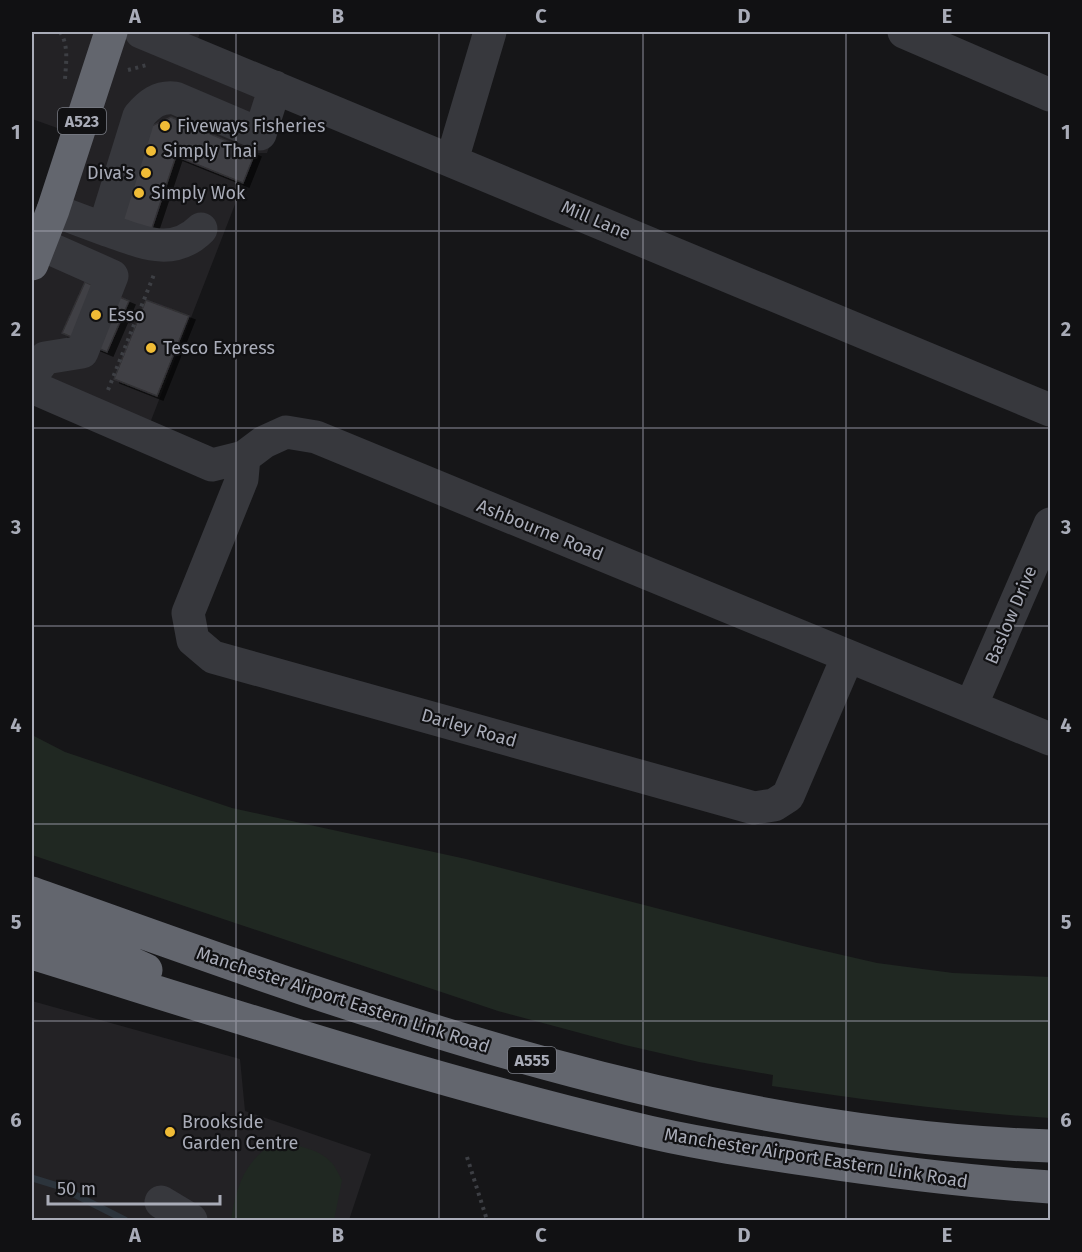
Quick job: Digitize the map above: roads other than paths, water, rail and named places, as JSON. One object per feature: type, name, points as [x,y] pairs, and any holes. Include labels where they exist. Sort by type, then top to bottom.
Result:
[{"type":"highway","name":"A523","points":[[36,254],[53,210],[111,32]]},
{"type":"highway","name":"Manchester Airport Eastern Link Road","points":[[32,893],[227,963],[480,1046],[640,1089],[750,1112],[868,1132],[984,1144],[1050,1146]]},
{"type":"highway","points":[[32,924],[87,943],[262,1024]]},
{"type":"highway","name":"Manchester Airport Eastern Link Road","points":[[32,953],[485,1090],[631,1128],[745,1150],[869,1169],[981,1183],[1050,1187]]},
{"type":"street","name":"Mill Lane","points":[[141,32],[1050,410]]},
{"type":"street","points":[[452,160],[490,32]]},
{"type":"street","points":[[904,32],[1050,94]]},
{"type":"street","points":[[104,229],[139,116],[147,106],[165,97],[175,98],[260,134],[275,87]]},
{"type":"street","points":[[53,210],[159,246],[175,245],[187,241],[201,229]]},
{"type":"street","points":[[32,375],[45,358],[82,352],[112,276],[36,254]]},
{"type":"street","name":"Ashbourne Road","points":[[32,387],[212,465],[244,457],[264,442],[286,432],[316,437],[1050,739]]},
{"type":"street","name":"Darley Road","points":[[244,457],[242,479],[188,613],[194,640],[213,657],[754,808],[774,805],[788,796],[848,656]]},
{"type":"street","name":"Baslow Drive","points":[[971,706],[1050,524]]},
{"type":"street","points":[[161,1202],[191,1221]]},
{"type":"waterway","points":[[32,1178],[58,1186],[125,1220]]},
{"type":"place","name":"Fiveways Fisheries","points":[[165,126]]},
{"type":"place","name":"Simply Thai","points":[[151,151]]},
{"type":"place","name":"Diva's","points":[[146,173]]},
{"type":"place","name":"Simply Wok","points":[[139,193]]},
{"type":"place","name":"Esso","points":[[96,315]]},
{"type":"place","name":"Tesco Express","points":[[151,348]]},
{"type":"place","name":"Brookside Garden Centre","points":[[170,1132]]}]
